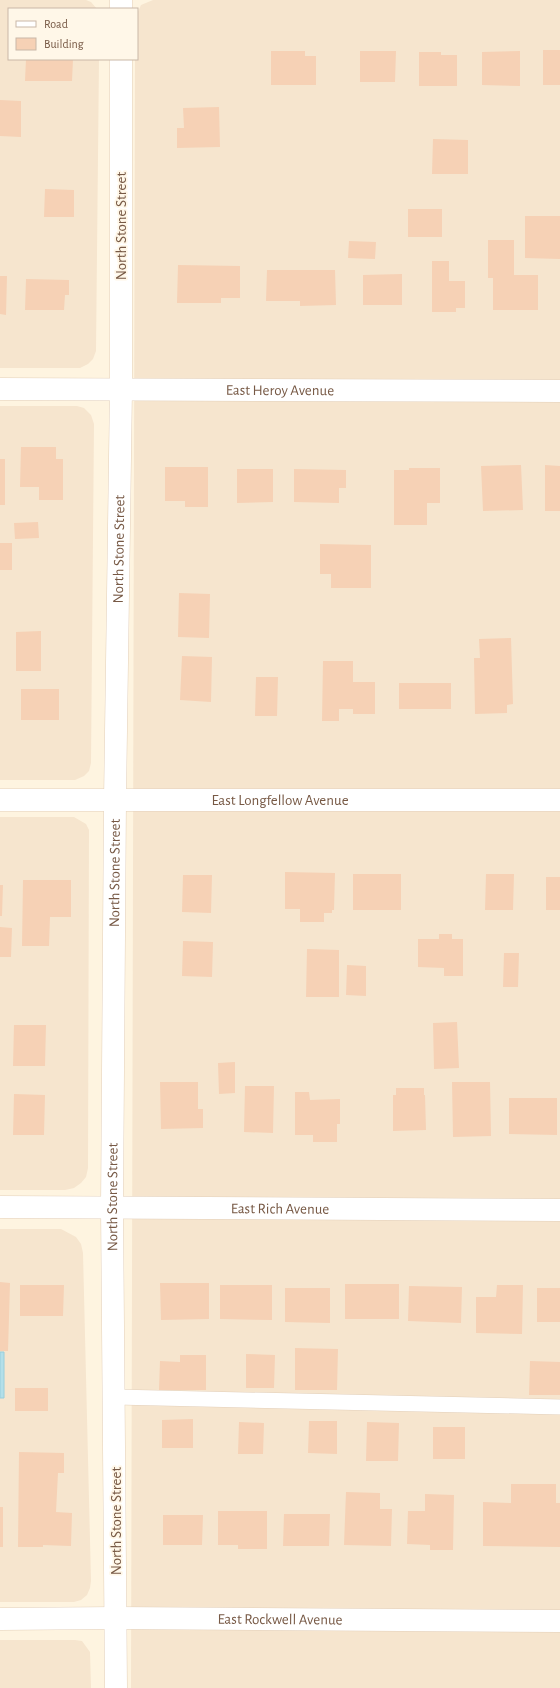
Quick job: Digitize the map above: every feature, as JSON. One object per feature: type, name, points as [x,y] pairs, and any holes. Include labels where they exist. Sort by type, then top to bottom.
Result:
[{"type":"street","name":"North Stone Street","points":[[116,1688],[115,1397],[112,1207],[120,389],[121,60]]},
{"type":"street","name":"East Heroy Avenue","points":[[0,389],[560,391]]},
{"type":"street","name":"East Longfellow Avenue","points":[[0,800],[560,800]]},
{"type":"street","name":"East Rich Avenue","points":[[0,1207],[560,1210]]},
{"type":"street","name":"East Rockwell Avenue","points":[[0,1619],[116,1618],[560,1621]]},
{"type":"lane","points":[[115,1397],[560,1407]]},
{"type":"shaded area","points":[[0,0],[86,0],[91,2],[96,8],[8,8],[8,60],[99,60],[96,351],[93,359],[88,364],[80,368],[0,368]]},
{"type":"shaded area","points":[[153,0],[560,0],[560,1688],[131,1688],[135,60],[138,60],[138,12],[141,5]]},
{"type":"shaded area","points":[[0,406],[77,406],[84,408],[91,415],[94,424],[91,763],[89,771],[84,776],[75,780],[0,780]]},
{"type":"shaded area","points":[[0,817],[74,817],[86,824],[89,830],[88,1168],[86,1177],[81,1183],[74,1188],[65,1190],[0,1190]]},
{"type":"shaded area","points":[[0,1229],[61,1229],[76,1237],[81,1244],[83,1253],[91,1581],[87,1595],[81,1600],[74,1602],[0,1602]]},
{"type":"shaded area","points":[[0,1640],[82,1641],[90,1652],[91,1688],[0,1688]]},
{"type":"water","points":[[0,1352],[4,1352],[4,1398],[0,1398]]},
{"type":"building","points":[[543,50],[560,50],[560,85],[543,85]]},
{"type":"building","points":[[271,51],[305,51],[305,56],[316,56],[316,85],[271,85]]},
{"type":"building","points":[[360,51],[396,51],[395,82],[360,82]]},
{"type":"building","points":[[520,51],[520,86],[482,85],[482,52]]},
{"type":"building","points":[[419,52],[441,52],[441,55],[457,55],[457,86],[419,86]]},
{"type":"building","points":[[26,60],[73,60],[72,81],[25,81]]},
{"type":"building","points":[[0,100],[21,101],[21,137],[0,136]]},
{"type":"building","points":[[219,107],[220,147],[177,148],[177,128],[184,128],[183,108]]},
{"type":"building","points":[[433,139],[468,140],[468,174],[432,174]]},
{"type":"building","points":[[45,189],[74,190],[74,217],[44,217]]},
{"type":"building","points":[[408,209],[442,209],[442,237],[408,237]]},
{"type":"building","points":[[525,216],[560,216],[560,259],[525,258]]},
{"type":"building","points":[[488,240],[514,240],[514,275],[538,275],[538,310],[493,310],[493,278],[488,278]]},
{"type":"building","points":[[349,241],[376,242],[375,259],[348,258]]},
{"type":"building","points":[[432,261],[449,261],[449,281],[465,281],[465,308],[456,308],[456,312],[432,312]]},
{"type":"building","points":[[178,265],[240,266],[240,298],[221,298],[221,303],[177,303]]},
{"type":"building","points":[[267,270],[335,270],[336,305],[300,306],[300,301],[266,301]]},
{"type":"building","points":[[402,274],[402,305],[363,305],[363,275]]},
{"type":"building","points":[[0,276],[7,276],[6,315],[0,314]]},
{"type":"building","points":[[26,279],[69,280],[69,295],[65,295],[64,310],[25,310]]},
{"type":"building","points":[[21,447],[56,447],[56,459],[63,459],[63,500],[39,500],[39,487],[20,487]]},
{"type":"building","points":[[0,459],[5,459],[5,505],[0,505]]},
{"type":"building","points":[[521,465],[523,510],[483,511],[481,466]]},
{"type":"building","points":[[545,465],[560,466],[560,511],[545,511]]},
{"type":"building","points":[[165,467],[208,467],[208,507],[185,507],[185,501],[165,501]]},
{"type":"building","points":[[409,468],[440,468],[440,503],[427,503],[427,525],[394,525],[394,470],[409,470]]},
{"type":"building","points":[[237,469],[273,469],[273,502],[237,503]]},
{"type":"building","points":[[294,469],[346,470],[346,488],[339,488],[339,503],[294,502]]},
{"type":"building","points":[[38,522],[39,538],[15,539],[14,523]]},
{"type":"building","points":[[0,543],[12,543],[12,570],[0,570]]},
{"type":"building","points":[[320,544],[371,545],[371,588],[331,588],[331,574],[320,574]]},
{"type":"building","points":[[179,593],[210,594],[209,638],[178,637]]},
{"type":"building","points":[[41,631],[41,671],[16,671],[16,632]]},
{"type":"building","points":[[511,638],[513,704],[507,705],[507,713],[475,714],[474,658],[480,658],[479,639]]},
{"type":"building","points":[[182,656],[212,657],[211,702],[180,700]]},
{"type":"building","points":[[323,661],[353,661],[353,682],[375,682],[375,714],[353,714],[353,709],[339,709],[339,721],[322,721]]},
{"type":"building","points":[[256,677],[278,677],[277,716],[255,716]]},
{"type":"building","points":[[399,683],[451,683],[451,709],[399,709]]},
{"type":"building","points":[[21,689],[59,689],[59,720],[21,720]]},
{"type":"building","points":[[285,872],[335,873],[334,910],[332,910],[332,913],[324,913],[324,922],[300,922],[300,909],[285,909]]},
{"type":"building","points":[[353,874],[401,874],[401,910],[353,910]]},
{"type":"building","points":[[486,874],[514,874],[513,910],[485,910]]},
{"type":"building","points":[[183,875],[212,875],[211,913],[182,912]]},
{"type":"building","points":[[546,877],[560,877],[560,910],[546,910]]},
{"type":"building","points":[[23,880],[71,880],[71,917],[50,917],[49,946],[22,946]]},
{"type":"building","points":[[0,885],[3,885],[2,916],[0,916]]},
{"type":"building","points":[[0,927],[12,928],[11,957],[0,957]]},
{"type":"building","points":[[439,934],[452,934],[452,939],[463,939],[463,976],[444,976],[444,968],[418,967],[418,939],[439,939]]},
{"type":"building","points":[[183,941],[213,942],[212,977],[182,976]]},
{"type":"building","points":[[307,949],[339,950],[339,997],[306,997]]},
{"type":"building","points":[[504,953],[519,953],[518,987],[503,987]]},
{"type":"building","points":[[347,965],[366,966],[366,996],[346,995]]},
{"type":"building","points":[[457,1022],[459,1068],[434,1069],[433,1023]]},
{"type":"building","points":[[14,1025],[46,1025],[45,1066],[13,1066]]},
{"type":"building","points":[[235,1062],[235,1093],[219,1094],[218,1063]]},
{"type":"building","points":[[160,1082],[198,1082],[198,1109],[203,1109],[203,1128],[161,1129]]},
{"type":"building","points":[[452,1082],[490,1082],[491,1136],[453,1137]]},
{"type":"building","points":[[245,1086],[274,1086],[273,1133],[244,1132]]},
{"type":"building","points":[[396,1088],[424,1088],[426,1130],[393,1131],[393,1095],[396,1095]]},
{"type":"building","points":[[295,1092],[309,1092],[310,1100],[340,1099],[340,1124],[337,1124],[337,1142],[313,1142],[313,1135],[295,1135]]},
{"type":"building","points":[[14,1094],[45,1095],[44,1135],[13,1135]]},
{"type":"building","points":[[509,1098],[557,1098],[557,1135],[509,1134]]},
{"type":"building","points":[[0,1282],[10,1283],[8,1351],[0,1351]]},
{"type":"building","points":[[160,1283],[209,1283],[209,1319],[161,1320]]},
{"type":"building","points":[[345,1284],[399,1284],[399,1319],[345,1319]]},
{"type":"building","points":[[20,1285],[64,1285],[63,1316],[20,1316]]},
{"type":"building","points":[[220,1285],[272,1285],[272,1320],[220,1319]]},
{"type":"building","points":[[497,1285],[523,1285],[522,1334],[476,1333],[476,1297],[496,1297]]},
{"type":"building","points":[[409,1286],[462,1287],[461,1323],[408,1321]]},
{"type":"building","points":[[285,1288],[330,1288],[330,1323],[285,1322]]},
{"type":"building","points":[[537,1288],[560,1288],[560,1322],[537,1322]]},
{"type":"building","points":[[295,1348],[338,1349],[337,1390],[295,1390]]},
{"type":"building","points":[[246,1354],[275,1355],[274,1388],[246,1388]]},
{"type":"building","points":[[180,1355],[206,1355],[206,1390],[159,1390],[160,1361],[180,1362]]},
{"type":"building","points":[[530,1361],[560,1362],[560,1395],[529,1395]]},
{"type":"building","points":[[15,1388],[48,1388],[48,1411],[15,1411]]},
{"type":"building","points":[[193,1419],[193,1448],[162,1448],[162,1420]]},
{"type":"building","points":[[309,1421],[337,1421],[337,1454],[308,1453]]},
{"type":"building","points":[[239,1422],[264,1423],[263,1454],[238,1454]]},
{"type":"building","points":[[367,1422],[399,1423],[398,1461],[366,1461]]},
{"type":"building","points":[[433,1427],[465,1427],[465,1459],[433,1459]]},
{"type":"building","points":[[19,1452],[64,1453],[64,1473],[58,1473],[56,1512],[72,1513],[71,1546],[43,1545],[43,1547],[18,1547]]},
{"type":"building","points":[[511,1484],[556,1484],[556,1503],[560,1503],[560,1547],[483,1546],[483,1502],[511,1503]]},
{"type":"building","points":[[346,1492],[380,1493],[380,1509],[392,1509],[391,1546],[344,1545]]},
{"type":"building","points":[[425,1494],[454,1495],[453,1550],[430,1550],[430,1545],[407,1544],[408,1511],[425,1511]]},
{"type":"building","points":[[0,1507],[3,1507],[3,1547],[0,1547]]},
{"type":"building","points":[[218,1511],[267,1511],[267,1549],[238,1549],[238,1545],[218,1545]]},
{"type":"building","points":[[284,1514],[330,1514],[329,1546],[283,1546]]},
{"type":"building","points":[[163,1515],[203,1515],[202,1545],[163,1545]]}]
